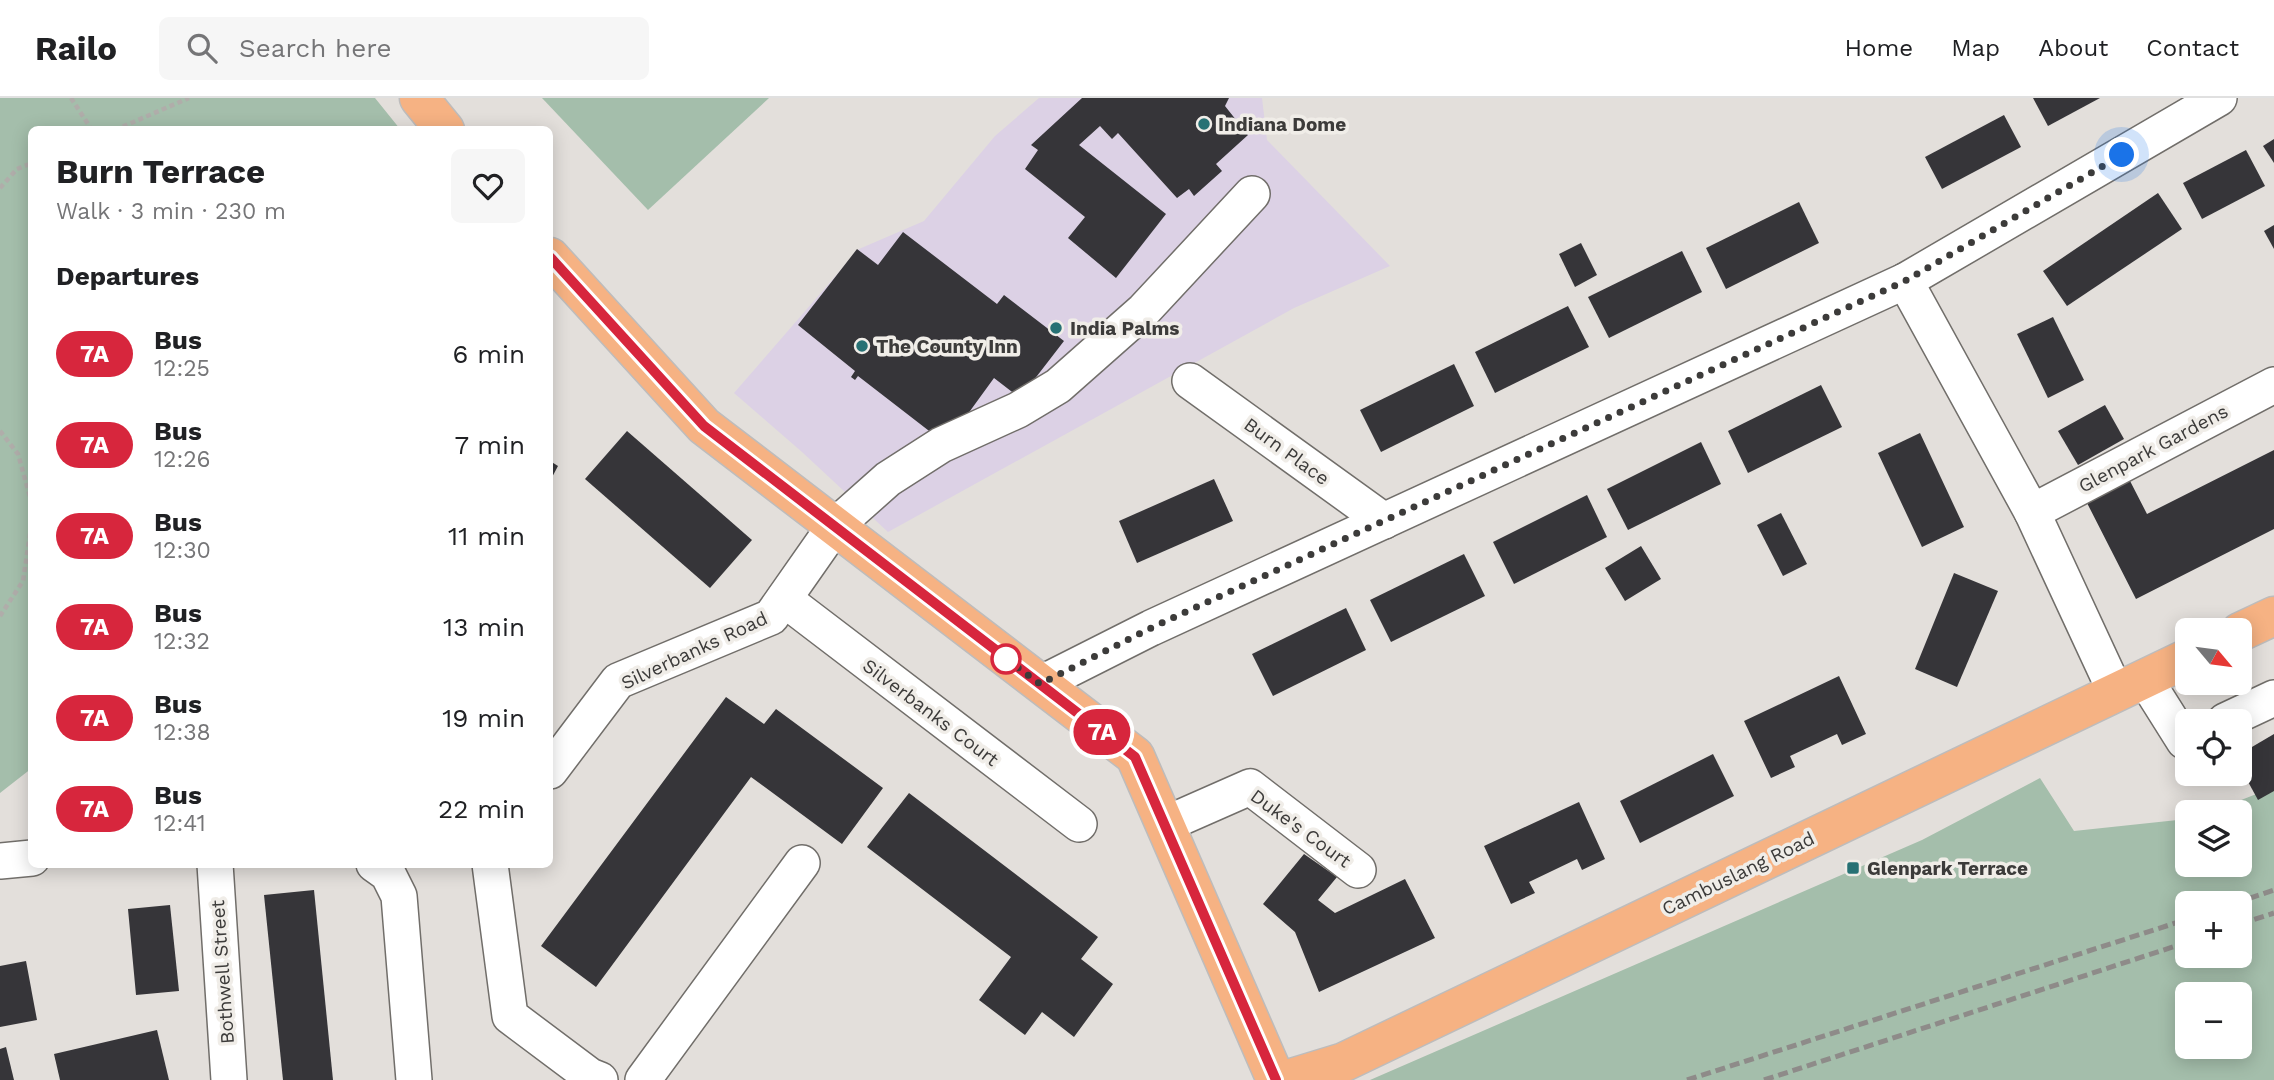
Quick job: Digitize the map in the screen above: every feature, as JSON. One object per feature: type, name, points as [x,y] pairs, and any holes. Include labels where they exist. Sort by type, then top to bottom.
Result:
[{"type":"main road","points":[[419,98],[442,126]]},
{"type":"main road","points":[[553,260],[704,426],[1135,757],[1276,1080]]},
{"type":"main road","points":[[2252,626],[2274,616]]},
{"type":"main road","name":"Cambuslang Road","points":[[1285,1080],[1344,1062],[2175,664]]},
{"type":"street","points":[[1040,684],[1151,628],[1905,281],[2218,98]]},
{"type":"street","name":"Silverbanks Road","points":[[553,767],[618,681],[771,617],[834,527],[888,479],[941,445],[1018,411],[1058,386],[1144,310],[1252,194]]},
{"type":"street","points":[[1905,281],[2131,686],[2175,733]]},
{"type":"street","name":"Burn Place","points":[[1190,381],[1384,521]]},
{"type":"street","name":"Glenpark Gardens","points":[[2032,512],[2274,385]]},
{"type":"street","name":"Silverbanks Court","points":[[784,599],[1079,824]]},
{"type":"street","points":[[2251,709],[2274,698]]},
{"type":"street","name":"Duke's Court","points":[[1166,824],[1250,787],[1358,870]]},
{"type":"street","points":[[0,861],[28,858]]},
{"type":"street","points":[[643,1080],[802,863]]},
{"type":"street","name":"Bothwell Street","points":[[215,868],[229,1080]]},
{"type":"street","points":[[380,868],[388,874],[399,896],[414,1080]]},
{"type":"street","points":[[491,868],[510,1016],[590,1076],[600,1080]]},
{"type":"path","points":[[71,98],[89,126]]},
{"type":"path","points":[[124,126],[189,98]]},
{"type":"path","points":[[0,188],[17,169],[28,165]]},
{"type":"path","points":[[0,431],[18,454],[28,490]]},
{"type":"path","points":[[0,616],[23,581],[28,548]]},
{"type":"shaded area","points":[[1039,98],[1262,98],[1267,140],[1390,266],[1294,308],[888,532],[734,393],[859,249],[924,221],[995,136]]},
{"type":"green space","points":[[0,98],[375,98],[398,126],[28,126],[28,771],[0,793]]},
{"type":"green space","points":[[542,98],[769,98],[648,210]]},
{"type":"green space","points":[[2040,778],[2074,831],[2175,820],[2175,877],[2252,877],[2252,800],[2241,800],[2274,787],[2274,1080],[1370,1080],[1922,840]]},
{"type":"building","points":[[1082,98],[1229,98],[1225,106],[1248,135],[1216,164],[1222,171],[1194,196],[1189,189],[1177,198],[1118,133],[1112,139],[1100,126],[1079,145],[1166,214],[1116,278],[1068,238],[1085,217],[1025,169],[1038,150],[1031,145]]},
{"type":"building","points":[[2033,98],[2100,98],[2048,126]]},
{"type":"building","points":[[2004,115],[2021,147],[1942,189],[1925,157]]},
{"type":"building","points":[[2274,139],[2274,163],[2263,146]]},
{"type":"building","points":[[2246,150],[2265,186],[2202,219],[2183,183]]},
{"type":"building","points":[[2158,193],[2182,229],[2067,306],[2043,271]]},
{"type":"building","points":[[1799,202],[1819,243],[1726,289],[1706,248]]},
{"type":"building","points":[[2274,225],[2274,249],[2264,231]]},
{"type":"building","points":[[903,232],[997,304],[1004,295],[1064,341],[1020,398],[994,378],[946,444],[858,376],[855,380],[851,377],[855,371],[798,325],[857,249],[878,265]]},
{"type":"building","points":[[1581,243],[1597,275],[1575,287],[1559,254]]},
{"type":"building","points":[[1682,251],[1702,292],[1609,338],[1588,297]]},
{"type":"building","points":[[1568,306],[1589,347],[1495,393],[1475,352]]},
{"type":"building","points":[[2053,317],[2084,380],[2048,398],[2017,334]]},
{"type":"building","points":[[1454,364],[1474,406],[1381,452],[1360,410]]},
{"type":"building","points":[[1821,385],[1842,427],[1748,473],[1728,431]]},
{"type":"building","points":[[2105,405],[2124,439],[2078,465],[2058,431]]},
{"type":"building","points":[[627,431],[752,540],[710,588],[585,479]]},
{"type":"building","points":[[1920,433],[1964,527],[1922,547],[1878,453]]},
{"type":"building","points":[[1701,442],[1721,484],[1628,530],[1607,489]]},
{"type":"building","points":[[2274,450],[2274,529],[2136,599],[2086,501],[2129,479],[2147,514]]},
{"type":"building","points":[[553,463],[558,466],[553,475]]},
{"type":"building","points":[[1214,479],[1233,521],[1137,563],[1119,521]]},
{"type":"building","points":[[1587,495],[1607,537],[1514,584],[1493,542]]},
{"type":"building","points":[[1781,513],[1807,564],[1783,576],[1757,525]]},
{"type":"building","points":[[1641,546],[1661,579],[1625,601],[1605,568]]},
{"type":"building","points":[[1464,554],[1485,596],[1391,642],[1370,600]]},
{"type":"building","points":[[1954,573],[1998,591],[1957,687],[1915,669]]},
{"type":"building","points":[[1346,608],[1366,650],[1273,696],[1252,654]]},
{"type":"building","points":[[1839,676],[1866,734],[1842,745],[1837,734],[1790,756],[1795,767],[1771,778],[1744,721]]},
{"type":"building","points":[[726,697],[764,724],[776,709],[883,788],[842,844],[751,777],[596,987],[541,946]]},
{"type":"building","points":[[2274,734],[2274,791],[2258,800],[2250,786],[2252,747]]},
{"type":"building","points":[[1713,754],[1734,796],[1640,843],[1620,801]]},
{"type":"building","points":[[909,793],[1098,937],[1081,959],[1113,984],[1074,1037],[1042,1012],[1025,1035],[979,1000],[1011,957],[867,847]]},
{"type":"building","points":[[1579,802],[1605,859],[1582,870],[1577,859],[1529,882],[1535,893],[1511,904],[1484,846]]},
{"type":"building","points":[[1304,854],[1337,877],[1318,900],[1335,913],[1405,879],[1435,938],[1319,992],[1295,932],[1263,904]]},
{"type":"building","points":[[314,890],[333,1080],[283,1080],[264,895]]},
{"type":"building","points":[[170,905],[179,991],[136,995],[128,909]]},
{"type":"building","points":[[26,961],[37,1020],[0,1027],[0,966]]},
{"type":"building","points":[[157,1030],[169,1080],[60,1080],[54,1054]]},
{"type":"building","points":[[6,1047],[14,1080],[0,1080],[0,1049]]},
{"type":"railway","points":[[2252,897],[2274,890]]},
{"type":"railway","points":[[2252,920],[2274,913]]},
{"type":"railway","points":[[1687,1080],[2175,923]]},
{"type":"railway","points":[[1764,1080],[2175,946]]},
{"type":"bus line","name":"7A","points":[[553,260],[704,426],[1135,757],[1276,1080]]},
{"type":"place","name":"Indiana Dome","points":[[1204,124]]},
{"type":"place","name":"India Palms","points":[[1056,328]]},
{"type":"place","name":"The County Inn","points":[[862,346]]},
{"type":"place","name":"Glenpark Terrace","points":[[1853,868]]},
{"type":"route","points":[[1006,659],[997,652],[1040,684],[1151,628],[1905,281],[2122,155]]}]
